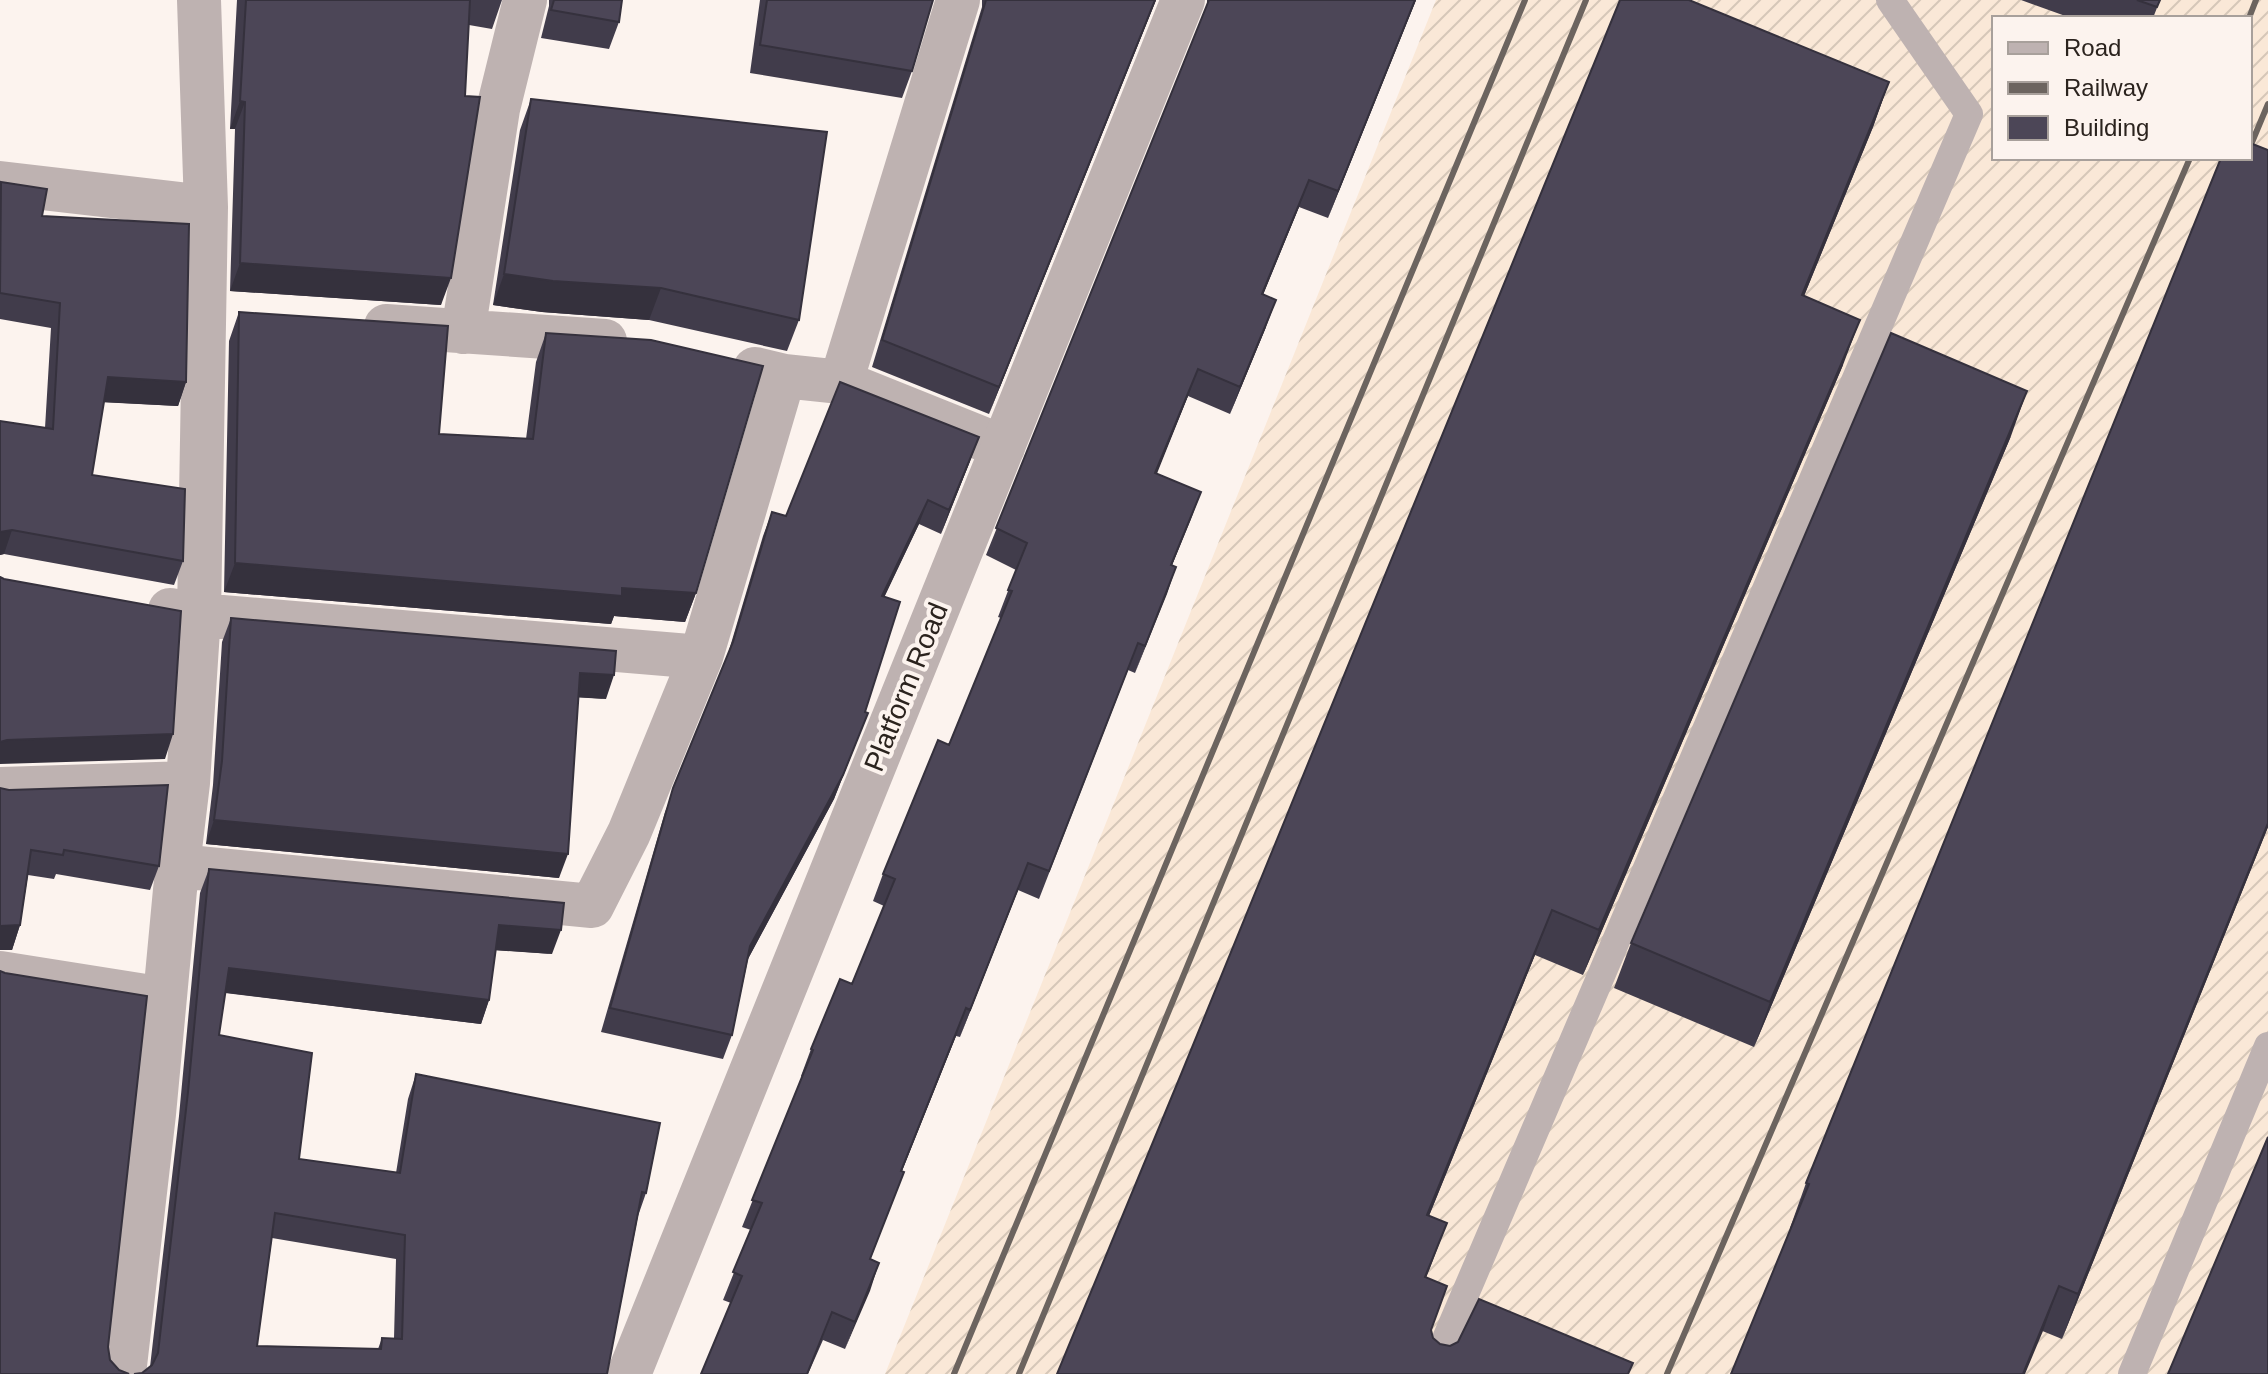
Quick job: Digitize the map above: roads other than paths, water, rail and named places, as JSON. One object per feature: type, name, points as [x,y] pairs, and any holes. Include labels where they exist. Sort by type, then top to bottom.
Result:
[{"type":"street","points":[[124,1374],[188,783],[199,615],[206,207],[199,0]]},
{"type":"street","points":[[463,332],[498,109],[525,0]]},
{"type":"street","points":[[841,382],[958,0]]},
{"type":"street","name":"Platform Road","points":[[629,1374],[1183,0]]},
{"type":"street","points":[[0,183],[206,207]]},
{"type":"street","points":[[205,314],[251,317]]},
{"type":"street","points":[[342,323],[644,344]]},
{"type":"street","points":[[722,362],[784,376],[841,382],[1003,447]]},
{"type":"street","points":[[178,866],[592,906],[629,833],[701,657],[784,376]]},
{"type":"street","points":[[138,604],[199,615],[701,657]]},
{"type":"street","points":[[0,789],[188,783]]},
{"type":"street","points":[[0,973],[164,999]]},
{"type":"lane","points":[[1431,1374],[1969,114],[1890,0]]},
{"type":"lane","points":[[2132,1374],[2268,1046]]},
{"type":"railway","points":[[954,1374],[1525,0]]},
{"type":"railway","points":[[1019,1374],[1586,0]]},
{"type":"railway","points":[[2250,16],[2256,0]]},
{"type":"railway","points":[[2252,142],[2268,104]]},
{"type":"railway","points":[[1667,1374],[2189,160]]}]
